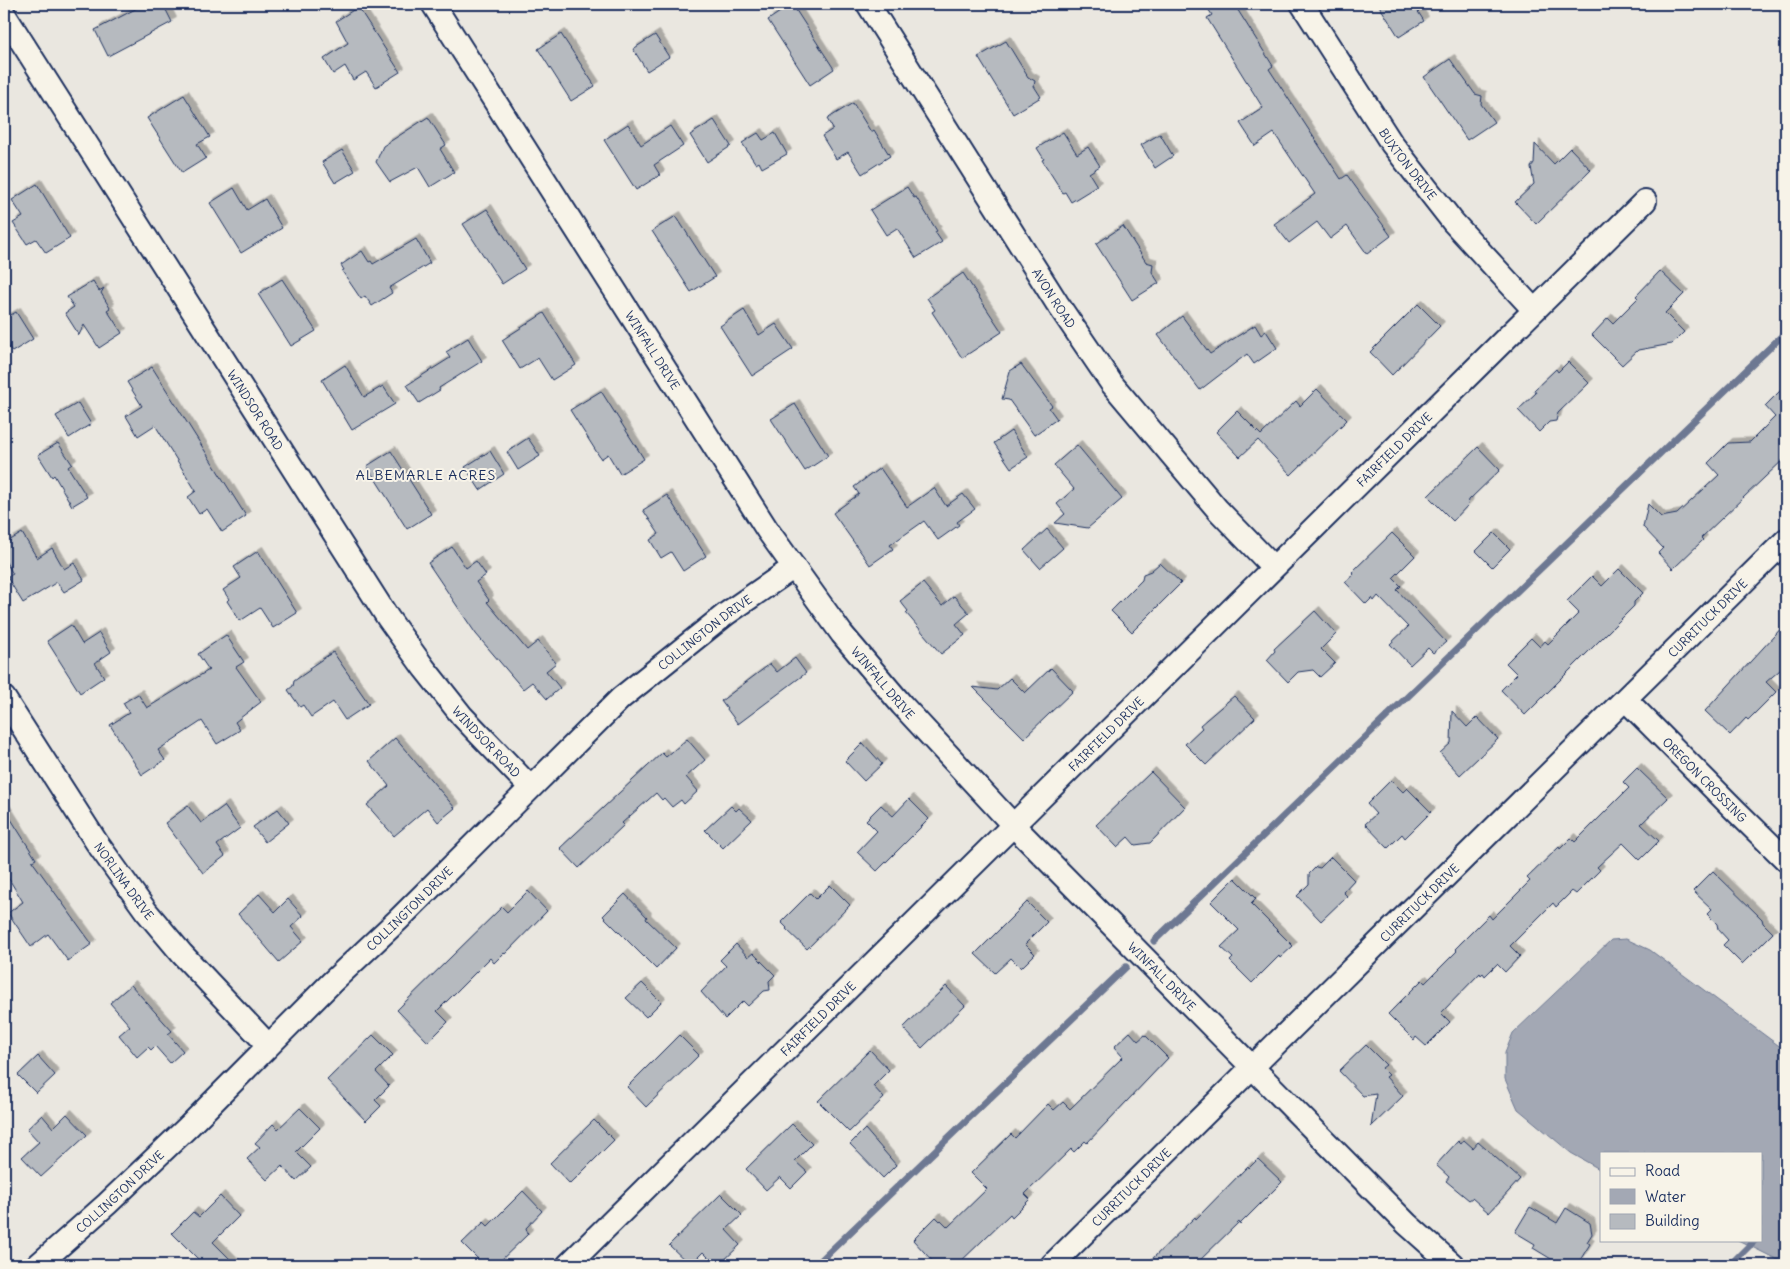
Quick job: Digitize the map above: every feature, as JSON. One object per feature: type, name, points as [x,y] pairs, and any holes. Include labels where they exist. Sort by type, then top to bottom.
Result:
[{"type":"street","name":"WINFALL DRIVE","points":[[433,4],[768,532],[842,634],[902,705],[1014,826],[1407,1224],[1453,1265]]},
{"type":"street","name":"AVON ROAD","points":[[868,4],[1057,304],[1112,384],[1218,510],[1273,567]]},
{"type":"street","name":"BUXTON DRIVE","points":[[1302,4],[1392,144],[1453,222],[1534,310]]},
{"type":"street","name":"WINDSOR ROAD","points":[[4,14],[388,618],[462,716],[530,788]]},
{"type":"street","name":"FAIRFIELD DRIVE","points":[[568,1265],[1645,201]]},
{"type":"street","name":"CURRITUCK DRIVE","points":[[1052,1265],[1786,540]]},
{"type":"street","name":"COLLINGTON DRIVE","points":[[38,1265],[107,1204],[189,1126],[268,1045],[398,920],[621,698],[726,614],[794,567]]},
{"type":"street","name":"NORLINA DRIVE","points":[[4,698],[97,843],[146,911],[194,968],[268,1045]]},
{"type":"street","name":"OREGON CROSSING","points":[[1626,700],[1786,860]]},
{"type":"water","points":[[1626,939],[1650,950],[1786,1051],[1786,1264],[1742,1242],[1762,1242],[1762,1152],[1600,1152],[1600,1169],[1571,1153],[1518,1109],[1505,1079],[1505,1053],[1513,1033],[1611,940]]},
{"type":"building","points":[[145,4],[163,4],[172,22],[108,56],[95,30]]},
{"type":"building","points":[[792,4],[834,69],[810,85],[768,20]]},
{"type":"building","points":[[1205,4],[1234,4],[1273,66],[1269,69],[1341,179],[1347,175],[1391,236],[1367,254],[1347,226],[1330,239],[1317,222],[1289,243],[1274,224],[1315,194],[1274,133],[1255,146],[1240,123],[1263,108],[1207,18],[1212,15]]},
{"type":"building","points":[[1378,4],[1413,4],[1424,21],[1399,37]]},
{"type":"building","points":[[358,7],[400,72],[376,87],[366,72],[353,80],[345,66],[333,74],[324,59],[348,43],[336,21]]},
{"type":"building","points":[[561,34],[595,86],[571,101],[538,49]]},
{"type":"building","points":[[655,35],[669,57],[647,71],[633,49]]},
{"type":"building","points":[[1006,41],[1028,77],[1035,81],[1034,86],[1041,97],[1013,114],[978,57]]},
{"type":"building","points":[[1450,59],[1475,94],[1482,96],[1481,104],[1494,122],[1467,140],[1424,77]]},
{"type":"building","points":[[184,95],[210,137],[197,144],[206,158],[182,173],[147,118]]},
{"type":"building","points":[[853,103],[871,132],[874,130],[890,156],[862,174],[848,152],[836,159],[822,136],[833,129],[827,119]]},
{"type":"building","points":[[428,117],[446,145],[440,149],[454,172],[430,187],[418,167],[390,182],[376,162],[383,146]]},
{"type":"building","points":[[714,120],[731,146],[707,162],[690,135]]},
{"type":"building","points":[[628,124],[641,145],[670,126],[683,146],[654,165],[660,175],[636,190],[604,140]]},
{"type":"building","points":[[1063,132],[1077,154],[1088,147],[1100,166],[1089,173],[1097,186],[1071,202],[1042,160],[1044,159],[1037,148]]},
{"type":"building","points":[[758,133],[763,140],[775,133],[787,154],[762,168],[759,162],[756,164],[742,143]]},
{"type":"building","points":[[1160,134],[1173,156],[1155,168],[1141,145]]},
{"type":"building","points":[[1535,144],[1554,164],[1570,148],[1591,170],[1536,224],[1515,202],[1534,184],[1531,167],[1534,163]]},
{"type":"building","points":[[342,150],[355,171],[335,183],[322,162]]},
{"type":"building","points":[[37,184],[70,238],[46,253],[36,239],[27,244],[13,223],[23,217],[12,200]]},
{"type":"building","points":[[907,187],[914,198],[916,197],[942,242],[916,258],[897,228],[886,235],[870,210]]},
{"type":"building","points":[[234,188],[247,210],[265,199],[282,228],[241,253],[210,203]]},
{"type":"building","points":[[487,209],[525,269],[502,284],[463,224]]},
{"type":"building","points":[[676,216],[715,277],[691,292],[652,231]]},
{"type":"building","points":[[1123,226],[1146,262],[1153,264],[1152,272],[1159,283],[1132,300],[1096,244]]},
{"type":"building","points":[[416,239],[430,263],[389,288],[392,293],[372,306],[365,296],[361,299],[342,271],[344,270],[341,265],[362,251],[369,262],[371,261],[373,264]]},
{"type":"building","points":[[1660,271],[1684,294],[1665,313],[1684,332],[1672,344],[1638,350],[1622,365],[1592,335],[1608,318],[1613,323],[1638,298],[1636,296]]},
{"type":"building","points":[[963,273],[1002,332],[962,358],[932,312],[935,310],[927,298]]},
{"type":"building","points":[[282,279],[316,331],[291,346],[258,294]]},
{"type":"building","points":[[93,281],[99,291],[104,288],[101,293],[110,308],[107,310],[122,333],[99,348],[84,325],[79,335],[65,313],[74,307],[67,297]]},
{"type":"building","points":[[1418,304],[1440,326],[1392,375],[1370,352]]},
{"type":"building","points":[[744,310],[759,335],[776,324],[793,349],[752,376],[720,326]]},
{"type":"building","points":[[16,312],[33,339],[12,352],[4,339],[4,319]]},
{"type":"building","points":[[544,313],[576,365],[552,380],[538,358],[520,369],[502,340]]},
{"type":"building","points":[[1182,316],[1210,354],[1255,325],[1261,335],[1266,331],[1277,348],[1254,364],[1247,354],[1200,390],[1158,335]]},
{"type":"building","points":[[468,338],[482,361],[419,403],[407,385],[450,358],[446,352]]},
{"type":"building","points":[[1568,362],[1589,383],[1558,413],[1556,421],[1549,422],[1539,432],[1518,410],[1536,393],[1534,390],[1556,369],[1558,372]]},
{"type":"building","points":[[1021,364],[1052,406],[1049,408],[1057,419],[1034,435],[1009,400],[1002,399],[1010,371]]},
{"type":"building","points":[[345,365],[364,397],[383,386],[395,404],[352,430],[322,380]]},
{"type":"building","points":[[152,367],[246,516],[222,532],[207,509],[199,514],[188,497],[196,491],[155,425],[138,436],[126,416],[142,406],[127,382]]},
{"type":"building","points":[[1786,385],[1786,457],[1701,538],[1703,540],[1673,569],[1658,553],[1663,548],[1643,527],[1648,504],[1661,517],[1677,514],[1719,475],[1708,463],[1728,443],[1750,442],[1775,417],[1765,406]]},
{"type":"building","points":[[1317,389],[1347,420],[1291,475],[1258,440],[1240,457],[1216,432],[1237,411],[1261,435],[1296,401],[1300,406]]},
{"type":"building","points":[[601,391],[644,459],[620,474],[608,454],[601,459],[570,410]]},
{"type":"building","points":[[78,403],[91,424],[69,438],[56,416]]},
{"type":"building","points":[[795,404],[828,456],[805,471],[771,419]]},
{"type":"building","points":[[1011,431],[1028,457],[1011,468],[994,443]]},
{"type":"building","points":[[528,438],[540,456],[518,470],[507,452]]},
{"type":"building","points":[[58,443],[72,464],[68,467],[87,497],[72,506],[54,475],[52,477],[38,455]]},
{"type":"building","points":[[1077,445],[1122,499],[1088,528],[1055,523],[1065,514],[1057,504],[1074,489],[1054,465]]},
{"type":"building","points":[[1478,447],[1500,470],[1469,500],[1468,505],[1453,521],[1428,496]]},
{"type":"building","points":[[391,451],[431,514],[407,529],[367,466]]},
{"type":"building","points":[[490,451],[504,474],[480,490],[465,467]]},
{"type":"building","points":[[880,468],[907,507],[934,488],[946,506],[963,494],[975,509],[957,522],[959,525],[938,540],[924,521],[890,545],[893,549],[870,565],[833,513],[859,494],[854,487]]},
{"type":"building","points":[[667,495],[706,556],[683,571],[671,552],[661,558],[650,540],[659,534],[643,510]]},
{"type":"building","points":[[1047,529],[1063,548],[1040,568],[1024,550]]},
{"type":"building","points":[[22,533],[37,558],[52,548],[64,569],[74,563],[84,580],[64,592],[57,582],[23,603],[7,577],[13,574],[4,559],[4,544]]},
{"type":"building","points":[[1392,533],[1415,556],[1393,578],[1401,586],[1397,590],[1446,642],[1433,653],[1428,648],[1410,665],[1390,644],[1408,627],[1378,596],[1374,601],[1372,598],[1366,604],[1345,582],[1354,574],[1352,572]]},
{"type":"building","points":[[1494,533],[1510,549],[1492,567],[1476,551]]},
{"type":"building","points":[[452,547],[466,568],[476,561],[486,575],[476,582],[489,600],[487,602],[527,650],[538,641],[556,663],[546,671],[560,688],[547,699],[532,682],[523,689],[476,634],[428,563]]},
{"type":"building","points":[[258,551],[297,613],[273,628],[260,608],[240,621],[227,601],[229,599],[223,590],[241,578],[234,567]]},
{"type":"building","points":[[1160,563],[1181,583],[1132,632],[1111,611],[1142,580],[1143,574],[1151,571]]},
{"type":"building","points":[[1619,569],[1643,593],[1634,602],[1634,606],[1525,715],[1501,690],[1517,674],[1506,663],[1531,638],[1540,647],[1545,641],[1548,644],[1579,613],[1567,601],[1592,576],[1602,586]]},
{"type":"building","points":[[923,583],[942,606],[954,596],[969,613],[956,624],[965,635],[941,654],[906,613],[908,611],[900,601]]},
{"type":"building","points":[[1315,611],[1336,634],[1321,649],[1335,663],[1320,677],[1313,670],[1298,672],[1288,682],[1267,660],[1275,651],[1274,649]]},
{"type":"building","points":[[1786,623],[1786,665],[1766,682],[1776,692],[1730,735],[1705,711]]},
{"type":"building","points":[[71,625],[82,644],[99,633],[111,652],[95,663],[104,677],[80,693],[47,641]]},
{"type":"building","points":[[226,635],[244,662],[236,667],[261,702],[235,722],[240,730],[217,744],[202,721],[158,750],[165,760],[142,775],[110,725],[129,713],[123,703],[138,694],[147,708],[209,670],[198,654]]},
{"type":"building","points":[[333,652],[369,704],[345,720],[333,702],[311,717],[303,705],[300,707],[288,690],[293,686],[294,681],[310,670],[309,668]]},
{"type":"building","points":[[795,658],[806,673],[738,724],[721,701],[770,664],[777,672]]},
{"type":"building","points":[[1051,668],[1073,691],[1024,738],[973,687],[997,690],[1010,678],[1025,693]]},
{"type":"building","points":[[1234,696],[1255,718],[1206,765],[1185,744],[1202,728],[1200,725]]},
{"type":"building","points":[[1452,711],[1467,727],[1477,717],[1498,739],[1460,775],[1440,753],[1451,743]]},
{"type":"building","points":[[395,738],[455,808],[438,822],[427,808],[394,836],[367,805],[389,786],[369,761]]},
{"type":"building","points":[[687,739],[705,760],[686,777],[698,791],[684,804],[681,800],[672,807],[664,798],[662,800],[656,793],[622,823],[624,825],[579,868],[560,848],[662,753],[666,757]]},
{"type":"building","points":[[863,743],[882,764],[864,781],[845,761]]},
{"type":"building","points":[[1637,768],[1668,798],[1641,824],[1659,841],[1640,860],[1623,843],[1597,867],[1600,870],[1576,894],[1572,891],[1556,907],[1553,903],[1510,946],[1520,956],[1505,972],[1497,964],[1485,976],[1483,973],[1481,975],[1480,973],[1441,1013],[1450,1022],[1426,1046],[1416,1037],[1414,1040],[1388,1014],[1422,980],[1425,983],[1489,915],[1492,919],[1530,881],[1527,878],[1559,847],[1560,849],[1571,838],[1575,842],[1629,788],[1623,782]]},
{"type":"building","points":[[1151,772],[1185,807],[1150,843],[1135,845],[1128,837],[1117,847],[1096,825]]},
{"type":"building","points":[[1391,780],[1403,792],[1407,788],[1431,812],[1405,838],[1402,834],[1388,848],[1365,824],[1376,814],[1367,804]]},
{"type":"building","points":[[909,799],[929,819],[877,871],[857,852],[877,831],[866,820],[881,805],[893,816]]},
{"type":"building","points":[[188,806],[201,823],[224,806],[240,828],[217,845],[225,856],[203,873],[165,823]]},
{"type":"building","points":[[731,806],[736,811],[739,808],[752,820],[723,848],[705,830]]},
{"type":"building","points":[[4,808],[36,859],[32,861],[92,944],[68,961],[48,934],[31,947],[8,913],[23,902],[4,871]]},
{"type":"building","points":[[278,809],[289,823],[265,842],[253,827]]},
{"type":"building","points":[[1331,857],[1354,880],[1343,892],[1347,896],[1321,921],[1297,896],[1309,884],[1309,874],[1316,867],[1320,868]]},
{"type":"building","points":[[1713,871],[1762,919],[1763,923],[1773,933],[1742,964],[1723,945],[1728,940],[1707,914],[1712,909],[1693,891]]},
{"type":"building","points":[[1235,878],[1256,899],[1251,904],[1293,946],[1280,958],[1279,956],[1252,983],[1230,961],[1233,958],[1221,947],[1239,930],[1211,902]]},
{"type":"building","points":[[830,885],[850,905],[807,949],[781,922],[810,893],[816,899]]},
{"type":"building","points":[[528,891],[547,911],[505,954],[494,963],[490,958],[437,1011],[448,1022],[428,1042],[397,1010],[502,907],[507,912]]},
{"type":"building","points":[[259,894],[275,912],[288,899],[303,916],[291,927],[303,941],[279,962],[238,914]]},
{"type":"building","points":[[625,894],[647,917],[646,919],[676,948],[656,969],[603,916]]},
{"type":"building","points":[[1027,902],[1047,922],[1025,944],[1035,954],[1021,968],[1011,958],[995,973],[975,954]]},
{"type":"building","points":[[736,944],[748,957],[753,953],[775,975],[769,981],[770,990],[764,991],[748,1006],[743,1001],[725,1019],[701,992],[726,966],[720,960]]},
{"type":"building","points":[[642,983],[661,1002],[646,1017],[626,998]]},
{"type":"building","points":[[131,985],[172,1031],[168,1034],[183,1051],[170,1063],[155,1046],[151,1050],[148,1047],[137,1057],[119,1035],[130,1026],[110,1003]]},
{"type":"building","points":[[946,986],[965,1006],[922,1048],[903,1028]]},
{"type":"building","points":[[1130,1032],[1138,1041],[1145,1035],[1168,1058],[1087,1143],[1085,1141],[1074,1152],[1071,1149],[1025,1194],[1030,1199],[1012,1217],[1010,1214],[957,1265],[936,1265],[913,1240],[936,1217],[948,1227],[987,1189],[971,1173],[1011,1134],[1015,1138],[1048,1104],[1054,1110],[1063,1102],[1070,1109],[1123,1057],[1114,1047]]},
{"type":"building","points":[[373,1035],[393,1055],[376,1072],[389,1086],[375,1100],[381,1106],[366,1121],[327,1080]]},
{"type":"building","points":[[679,1035],[699,1055],[646,1107],[627,1087]]},
{"type":"building","points":[[1366,1045],[1386,1065],[1382,1068],[1389,1075],[1386,1077],[1403,1096],[1371,1127],[1376,1094],[1363,1096],[1339,1071]]},
{"type":"building","points":[[870,1050],[889,1070],[873,1086],[884,1098],[849,1132],[818,1101]]},
{"type":"building","points":[[38,1056],[55,1075],[36,1093],[18,1075]]},
{"type":"building","points":[[300,1108],[320,1128],[296,1152],[311,1167],[296,1181],[282,1166],[267,1180],[247,1159],[260,1147],[255,1143],[273,1124],[278,1129]]},
{"type":"building","points":[[67,1114],[87,1135],[41,1177],[22,1157],[39,1142],[27,1129],[42,1115],[53,1128]]},
{"type":"building","points":[[594,1120],[614,1140],[570,1184],[550,1163]]},
{"type":"building","points":[[792,1124],[812,1144],[795,1161],[807,1172],[791,1188],[780,1177],[766,1190],[746,1169]]},
{"type":"building","points":[[865,1129],[896,1165],[883,1178],[850,1144]]},
{"type":"building","points":[[1464,1140],[1473,1148],[1478,1142],[1520,1179],[1489,1213],[1472,1198],[1469,1200],[1446,1181],[1449,1177],[1436,1165],[1458,1141],[1461,1144]]},
{"type":"building","points":[[1258,1159],[1282,1182],[1240,1224],[1239,1222],[1195,1265],[1146,1265],[1195,1217],[1196,1219],[1248,1166],[1249,1168]]},
{"type":"building","points":[[523,1191],[542,1211],[526,1228],[528,1234],[496,1265],[484,1265],[462,1243],[484,1222],[488,1226]]},
{"type":"building","points":[[721,1194],[742,1215],[726,1230],[740,1245],[719,1265],[716,1265],[703,1252],[690,1265],[669,1245]]},
{"type":"building","points":[[220,1196],[239,1216],[213,1242],[236,1265],[204,1265],[172,1233],[193,1212],[199,1217]]},
{"type":"building","points":[[1530,1207],[1557,1223],[1566,1208],[1590,1223],[1592,1234],[1587,1242],[1590,1244],[1577,1265],[1561,1265],[1533,1248],[1535,1244],[1515,1232]]},
{"type":"waterway","points":[[1154,941],[1786,332]]},
{"type":"waterway","points":[[816,1265],[1126,967]]},
{"type":"waterway","points":[[1730,1265],[1753,1242]]},
{"type":"district","name":"ALBEMARLE ACRES","points":[[426,475]]}]
